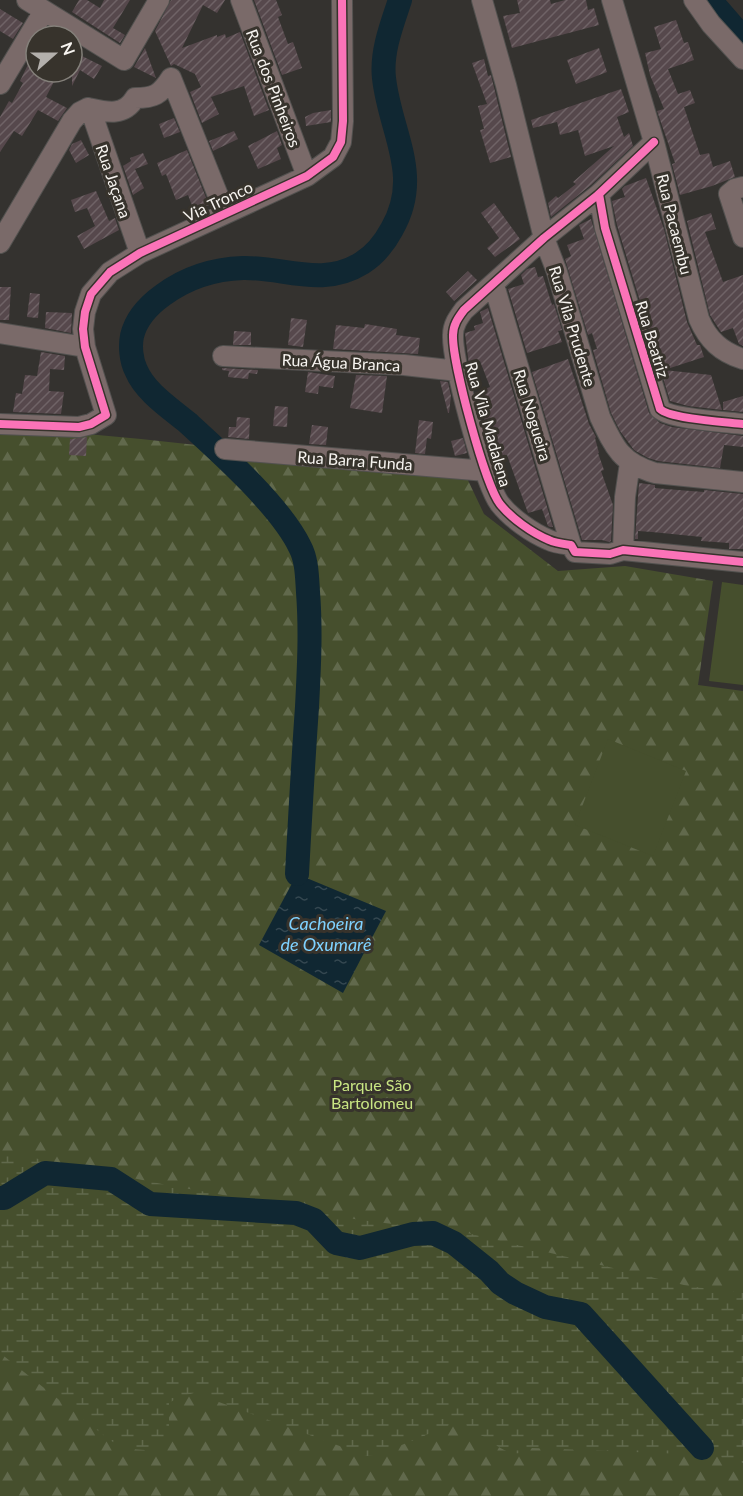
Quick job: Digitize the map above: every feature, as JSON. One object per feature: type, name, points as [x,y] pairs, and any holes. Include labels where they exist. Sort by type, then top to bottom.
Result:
[{"type":"street","points":[[27,0],[124,60],[159,0]]},
{"type":"street","name":"Rua dos Pinheiros","points":[[241,0],[307,176]]},
{"type":"street","name":"Via Tronco","points":[[0,424],[79,427],[92,424],[106,415],[85,347],[83,329],[85,312],[91,294],[99,283],[110,272],[140,254],[307,176],[333,157],[341,142],[343,121],[342,0]]},
{"type":"street","name":"Rua Vila Prudente","points":[[482,0],[544,238],[557,272],[600,417],[614,446],[630,463]]},
{"type":"street","name":"Rua Pacaembu","points":[[612,0],[654,142],[699,319],[705,335],[716,345],[743,359]]},
{"type":"street","points":[[694,0],[711,24],[743,59]]},
{"type":"street","points":[[0,84],[44,11]]},
{"type":"street","points":[[0,243],[72,121],[84,108],[115,112],[124,110],[135,98],[150,98],[163,90],[171,78],[225,213]]},
{"type":"street","name":"Rua Jaçana","points":[[88,108],[91,111],[140,254]]},
{"type":"street","name":"Rua Vila Madalena","points":[[654,142],[599,194],[544,238],[464,310],[455,322],[453,334],[458,371],[486,471],[496,498],[509,513],[550,541],[571,545],[575,552],[592,554],[610,554],[623,550],[743,562]]},
{"type":"street","points":[[743,187],[729,194],[743,237]]},
{"type":"street","name":"Rua Beatriz","points":[[599,194],[605,228],[660,409],[663,413],[676,416],[743,424]]},
{"type":"street","name":"Rua Nogueira","points":[[494,285],[571,545]]},
{"type":"street","points":[[0,333],[85,347]]},
{"type":"street","name":"Rua Água Branca","points":[[223,356],[404,365],[458,371]]},
{"type":"street","name":"Rua Barra Funda","points":[[225,449],[486,471]]},
{"type":"street","points":[[623,550],[624,497],[630,463],[655,473],[743,482]]},
{"type":"green space","name":"Parque São Bartolomeu","points":[[0,426],[465,474],[484,514],[558,571],[625,566],[713,581],[698,685],[743,691],[743,1496],[0,1496]]},
{"type":"green space","points":[[722,582],[743,585],[743,685],[709,681]]},
{"type":"green space","points":[[608,739],[686,771],[653,856],[575,825]]},
{"type":"green space","points":[[0,1154],[19,1155],[360,1220],[467,1233],[688,1286],[743,1293],[743,1463],[710,1455],[532,1448],[513,1453],[457,1422],[380,1454],[367,1456],[194,1393],[179,1397],[169,1403],[169,1428],[161,1442],[145,1450],[130,1449],[111,1441],[0,1353]]},
{"type":"water","name":"Cachoeira de Oxumarê","points":[[297,874],[386,911],[343,993],[259,945]]},
{"type":"building","points":[[79,0],[87,0],[100,8],[104,0],[130,0],[113,28],[125,35],[120,43],[72,12]]},
{"type":"building","points":[[171,0],[225,0],[217,13],[203,5],[182,48],[217,35],[217,37],[225,34],[226,38],[240,32],[269,110],[254,116],[244,86],[211,97],[219,114],[202,123],[190,92],[201,87],[195,74],[174,64],[171,66],[155,31]]},
{"type":"building","points":[[254,0],[276,0],[282,15],[278,17],[288,44],[293,42],[302,68],[282,75]]},
{"type":"building","points":[[517,0],[550,0],[551,4],[565,0],[586,0],[588,10],[594,8],[599,25],[512,48],[503,16],[520,13]]},
{"type":"building","points":[[0,9],[23,23],[13,39],[0,31]]},
{"type":"building","points":[[676,20],[684,43],[688,42],[694,60],[668,69],[678,94],[690,90],[695,103],[684,107],[700,155],[709,153],[713,167],[730,161],[735,177],[680,195],[672,164],[675,163],[657,111],[664,109],[650,75],[645,53],[661,49],[654,27]]},
{"type":"building","points":[[145,48],[156,78],[134,67]]},
{"type":"building","points":[[599,48],[607,72],[576,84],[567,60]]},
{"type":"building","points":[[84,57],[102,66],[94,79],[84,73]]},
{"type":"building","points":[[484,59],[488,76],[491,75],[511,157],[490,163],[480,130],[484,129],[478,106],[487,104],[472,63]]},
{"type":"building","points":[[24,73],[24,84],[53,84],[46,97],[67,108],[58,121],[38,110],[22,136],[14,131],[0,152],[0,117],[9,101],[12,103],[23,83],[20,81]]},
{"type":"building","points":[[621,89],[629,112],[617,117],[624,137],[629,133],[633,146],[591,185],[551,217],[548,203],[576,184],[573,182],[614,146],[585,156],[578,130],[560,135],[557,122],[533,128],[531,120]]},
{"type":"building","points":[[331,110],[331,122],[306,126],[305,117]]},
{"type":"building","points":[[174,118],[180,132],[164,138],[159,124]]},
{"type":"building","points":[[234,131],[238,139],[213,151],[209,141]]},
{"type":"building","points":[[277,131],[282,145],[277,148],[281,159],[258,169],[248,146]]},
{"type":"building","points":[[81,140],[89,155],[76,163],[69,150],[72,144]]},
{"type":"building","points":[[187,150],[209,205],[194,211],[188,195],[176,200],[166,174],[162,176],[157,163]]},
{"type":"building","points":[[143,153],[148,164],[135,169],[144,188],[133,195],[123,166],[131,161],[130,158]]},
{"type":"building","points":[[646,178],[664,229],[687,322],[704,357],[664,370],[711,375],[722,410],[688,406],[670,401],[617,225],[612,201],[625,197],[622,189],[625,186]]},
{"type":"building","points":[[96,191],[109,221],[115,218],[119,230],[84,249],[77,236],[95,226],[87,208],[75,212],[71,200]]},
{"type":"building","points":[[494,203],[520,239],[495,257],[487,248],[499,238],[481,213]]},
{"type":"building","points":[[711,213],[716,229],[705,232],[723,282],[743,275],[743,346],[739,344],[733,328],[721,332],[710,315],[687,221]]},
{"type":"building","points":[[591,219],[649,413],[660,423],[672,427],[743,436],[743,447],[724,445],[720,468],[648,458],[634,450],[620,431],[611,413],[593,350],[597,349],[592,333],[588,335],[565,259],[571,256],[567,245],[584,239],[579,225]]},
{"type":"building","points":[[535,267],[538,277],[543,276],[552,305],[554,304],[562,330],[558,331],[562,342],[527,353],[508,289],[524,284],[521,275],[527,269]]},
{"type":"building","points":[[468,271],[477,280],[454,301],[446,292]]},
{"type":"building","points":[[0,287],[11,287],[9,320],[0,320]]},
{"type":"building","points":[[30,293],[40,294],[38,318],[27,317]]},
{"type":"building","points":[[488,308],[553,527],[548,526],[542,509],[528,513],[507,455],[497,458],[475,393],[490,387],[480,361],[469,365],[465,333],[475,330],[474,326],[483,323],[480,312]]},
{"type":"building","points":[[46,312],[72,313],[71,333],[45,328]]},
{"type":"building","points":[[291,318],[307,320],[303,347],[288,345]]},
{"type":"building","points":[[365,324],[397,329],[396,335],[420,338],[418,354],[333,349],[336,325],[364,328]]},
{"type":"building","points":[[234,331],[251,332],[251,345],[233,345]]},
{"type":"building","points":[[41,352],[65,356],[64,370],[50,369],[49,391],[64,392],[61,414],[13,412],[16,393],[22,394],[25,375],[37,376]]},
{"type":"building","points":[[568,359],[589,424],[596,437],[598,453],[604,470],[601,471],[613,505],[611,541],[609,542],[582,540],[532,372]]},
{"type":"building","points":[[222,368],[258,370],[257,374],[249,373],[248,379],[228,377],[229,371],[222,370]]},
{"type":"building","points":[[308,372],[335,376],[333,388],[319,386],[318,394],[305,392]]},
{"type":"building","points":[[356,375],[387,376],[382,413],[350,408]]},
{"type":"building","points":[[440,381],[448,382],[451,396],[449,413],[448,413]]},
{"type":"building","points":[[743,396],[743,412],[723,410],[723,402]]},
{"type":"building","points":[[275,406],[288,407],[287,427],[273,426]]},
{"type":"building","points":[[237,417],[250,418],[249,439],[228,437],[229,427],[236,427]]},
{"type":"building","points":[[419,420],[433,422],[431,439],[427,438],[425,454],[415,453]]},
{"type":"building","points":[[312,425],[328,427],[326,445],[309,444]]},
{"type":"building","points":[[87,437],[86,456],[69,455],[70,439]]},
{"type":"building","points":[[463,438],[467,453],[455,456],[451,441]]},
{"type":"building","points":[[639,483],[655,485],[655,488],[743,494],[743,549],[729,549],[729,543],[701,541],[702,537],[652,532],[638,531],[638,539],[635,539]]},
{"type":"waterway","points":[[297,874],[309,649],[309,607],[304,557],[291,531],[265,498],[217,449],[145,385],[133,362],[131,340],[140,318],[148,308],[172,289],[191,279],[211,272],[243,268],[303,274],[332,274],[362,263],[383,243],[401,209],[405,190],[402,154],[387,98],[383,68],[388,38],[400,0]]},
{"type":"waterway","points":[[710,0],[743,38]]},
{"type":"waterway","points":[[0,1198],[4,1198],[45,1173],[111,1179],[150,1204],[296,1213],[314,1220],[336,1243],[360,1248],[413,1234],[433,1233],[454,1243],[515,1293],[545,1307],[581,1314],[702,1448]]},
{"type":"cycle path","points":[[0,424],[79,427],[91,424],[106,415],[85,347],[83,329],[85,312],[91,294],[110,272],[140,253],[307,176],[333,157],[341,142],[343,121],[342,0]]},
{"type":"cycle path","points":[[654,142],[599,194],[544,238],[464,310],[453,331],[463,395],[486,473],[500,504],[516,520],[542,537],[571,545],[575,552],[610,554],[623,550],[743,562]]},
{"type":"cycle path","points":[[599,194],[605,228],[660,409],[686,418],[743,424]]}]
